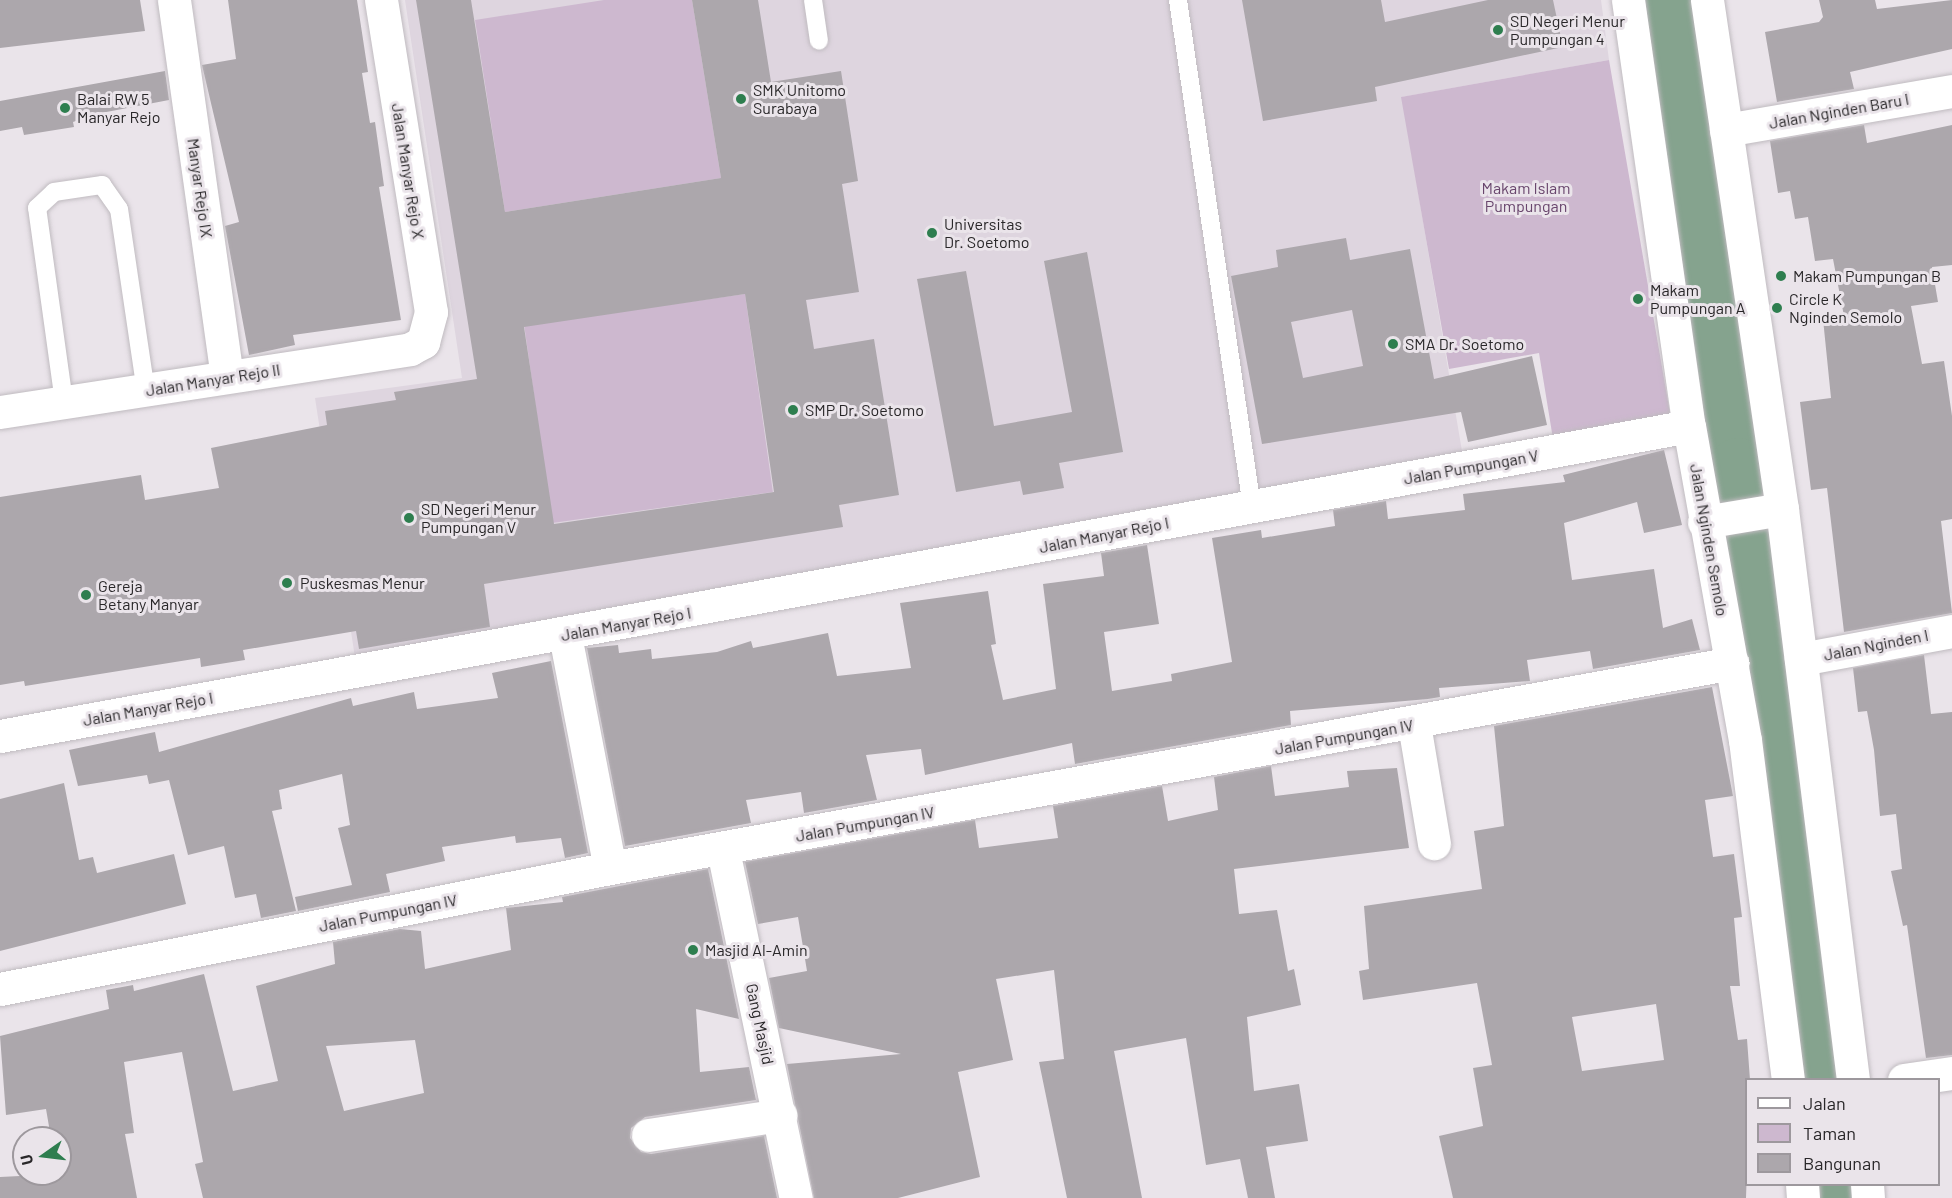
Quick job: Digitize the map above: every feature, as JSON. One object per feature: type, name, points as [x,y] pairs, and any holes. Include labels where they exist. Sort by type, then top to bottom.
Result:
[{"type":"street","name":"Manyar Rejo IX","points":[[174,0],[227,376]]},
{"type":"street","name":"Jalan Manyar Rejo X","points":[[381,0],[431,312],[423,342]]},
{"type":"street","name":"Jalan Nginden Semolo","points":[[1628,0],[1689,426],[1715,520],[1788,1078]]},
{"type":"street","points":[[1707,0],[1726,130],[1773,510],[1811,657],[1853,1078]]},
{"type":"street","name":"Jalan Nginden Baru I","points":[[1726,130],[1952,91]]},
{"type":"street","name":"Jalan Manyar Rejo II","points":[[0,412],[410,349],[423,342]]},
{"type":"street","name":"Jalan Pumpungan V","points":[[1252,507],[1689,426]]},
{"type":"street","name":"Jalan Manyar Rejo I","points":[[0,736],[565,635],[1252,507]]},
{"type":"street","points":[[1715,520],[1773,510]]},
{"type":"street","name":"Jalan Nginden I","points":[[1811,657],[1952,631]]},
{"type":"street","points":[[565,635],[610,868]]},
{"type":"street","name":"Jalan Pumpungan IV","points":[[0,989],[610,868],[723,850],[1414,724],[1732,663]]},
{"type":"street","points":[[1414,724],[1434,843]]},
{"type":"street","name":"Gang Masjid","points":[[723,850],[796,1198]]},
{"type":"street","points":[[1918,1078],[1952,1073]]},
{"type":"street","points":[[648,1135],[780,1115]]},
{"type":"lane","points":[[813,0],[819,41]]},
{"type":"lane","points":[[1178,0],[1252,507]]},
{"type":"lane","points":[[64,402],[37,208],[54,192],[102,185],[119,209],[146,391]]},
{"type":"shaded area","name":"Universitas Dr. Soetomo","points":[[405,0],[1601,0],[1609,60],[1402,97],[1463,457],[356,664],[315,398],[462,378]]},
{"type":"green space","points":[[604,0],[692,0],[721,178],[505,212],[475,20]]},
{"type":"green space","name":"Makam Islam Pumpungan","points":[[1609,60],[1671,419],[1553,439],[1539,353],[1449,369],[1401,97]]},
{"type":"green space","points":[[745,294],[773,492],[552,523],[524,325]]},
{"type":"building","points":[[0,0],[140,0],[145,31],[0,48]]},
{"type":"building","points":[[228,0],[357,0],[368,72],[362,73],[370,123],[375,122],[384,186],[379,187],[401,320],[293,335],[295,345],[249,355],[225,226],[239,222],[202,65],[236,59]]},
{"type":"building","points":[[416,0],[471,0],[505,212],[721,178],[692,0],[758,0],[771,82],[841,71],[858,181],[842,184],[859,292],[806,300],[814,349],[874,339],[899,495],[839,505],[843,527],[484,584],[490,627],[359,649],[356,631],[243,650],[245,660],[201,667],[200,658],[25,686],[24,681],[0,685],[0,497],[141,475],[145,500],[219,488],[211,448],[327,425],[325,411],[396,400],[394,392],[477,379]],"holes":[[[745,294],[774,492],[554,524],[524,327]]]},
{"type":"building","points":[[1242,0],[1381,0],[1385,22],[1488,0],[1553,0],[1563,47],[1375,87],[1377,101],[1263,121]]},
{"type":"building","points":[[1819,0],[1875,0],[1877,9],[1952,0],[1952,49],[1850,72],[1854,89],[1777,102],[1765,32],[1819,22],[1823,17]]},
{"type":"building","name":"Balai RW 5 Manyar Rejo","points":[[165,71],[169,100],[96,114],[73,122],[74,127],[24,135],[22,127],[0,131],[0,101]]},
{"type":"building","points":[[1864,125],[1867,143],[1952,125],[1952,265],[1932,267],[1938,302],[1911,306],[1922,364],[1944,361],[1952,416],[1952,519],[1941,521],[1952,613],[1844,632],[1827,488],[1811,490],[1800,402],[1831,398],[1823,319],[1844,316],[1833,259],[1815,261],[1808,217],[1795,219],[1790,191],[1778,193],[1770,141]]},
{"type":"building","name":"SMA Dr. Soetomo","points":[[1346,238],[1350,260],[1410,249],[1434,379],[1532,356],[1547,425],[1468,442],[1461,412],[1262,444],[1231,276],[1278,267],[1276,250]],"holes":[[[1352,310],[1363,366],[1303,378],[1291,322]]]},
{"type":"building","points":[[1087,252],[1123,452],[1059,463],[1064,488],[1023,495],[1020,481],[956,492],[917,279],[966,271],[994,426],[1072,412],[1044,261]]},
{"type":"building","points":[[1664,450],[1682,525],[1644,533],[1637,502],[1564,523],[1572,580],[1654,569],[1663,628],[1692,619],[1700,650],[1593,669],[1590,651],[1527,660],[1530,681],[1439,688],[1440,697],[1428,699],[1290,711],[1291,725],[1075,764],[1072,743],[925,775],[921,749],[866,755],[877,800],[804,813],[801,792],[746,800],[751,823],[625,846],[587,648],[618,645],[619,653],[651,649],[652,659],[717,652],[751,641],[753,648],[828,633],[837,676],[911,668],[900,603],[988,591],[996,644],[991,645],[1003,700],[1056,689],[1043,584],[1104,576],[1101,553],[1147,545],[1159,624],[1104,632],[1112,691],[1172,681],[1171,674],[1232,662],[1212,538],[1261,530],[1262,538],[1335,526],[1333,510],[1386,501],[1388,519],[1465,510],[1463,494],[1565,482],[1563,475]]},
{"type":"building","points":[[1924,655],[1931,714],[1952,712],[1952,1055],[1926,1058],[1907,925],[1903,926],[1891,871],[1902,869],[1896,814],[1880,816],[1874,750],[1867,711],[1858,712],[1853,668]]},
{"type":"building","points":[[551,661],[588,853],[565,858],[561,838],[516,843],[515,836],[442,847],[445,861],[386,874],[390,892],[298,911],[295,897],[352,885],[338,828],[350,825],[342,774],[279,790],[282,809],[272,811],[296,911],[261,918],[256,894],[235,898],[224,846],[188,855],[169,780],[149,784],[147,775],[78,786],[69,750],[155,732],[159,752],[351,698],[353,706],[414,692],[417,709],[498,698],[492,673]]},
{"type":"building","points":[[1712,687],[1733,796],[1705,800],[1713,857],[1734,854],[1742,917],[1734,918],[1740,986],[1730,986],[1738,1040],[1747,1039],[1750,1078],[1745,1078],[1746,1198],[1453,1198],[1439,1136],[1483,1126],[1473,1068],[1492,1065],[1477,983],[1363,1000],[1359,971],[1369,969],[1364,906],[1482,889],[1474,831],[1504,826],[1494,726]],"holes":[[[1656,1004],[1664,1060],[1582,1071],[1572,1017]]]},
{"type":"building","points":[[1271,766],[1275,796],[1349,787],[1347,771],[1397,768],[1409,848],[1234,869],[1239,914],[1277,910],[1288,971],[1294,969],[1301,1005],[1247,1017],[1254,1091],[1299,1084],[1308,1141],[1266,1147],[1275,1198],[1248,1198],[1240,1159],[1206,1165],[1186,1038],[1114,1051],[1142,1198],[1067,1198],[1039,1062],[1064,1059],[1054,970],[996,979],[1013,1060],[958,1072],[980,1177],[898,1198],[814,1198],[787,1064],[901,1054],[779,1028],[769,978],[807,971],[798,917],[758,924],[745,862],[975,820],[979,848],[1058,838],[1053,806],[1162,786],[1168,821],[1218,810],[1214,777]]},
{"type":"building","points":[[64,783],[79,860],[93,857],[97,873],[174,854],[186,904],[0,951],[0,799]]},
{"type":"building","points":[[708,869],[739,1019],[696,1009],[700,1072],[749,1067],[756,1100],[645,1117],[631,1128],[630,1138],[641,1152],[651,1154],[764,1136],[777,1198],[203,1198],[195,1164],[203,1162],[182,1052],[124,1062],[134,1133],[125,1134],[137,1198],[0,1198],[0,1177],[12,1176],[12,1186],[72,1186],[72,1126],[49,1126],[46,1109],[6,1115],[0,1036],[109,1009],[106,990],[133,985],[134,991],[204,974],[233,1091],[278,1081],[256,986],[335,964],[333,942],[400,929],[421,931],[425,969],[511,950],[506,908],[563,902],[562,897]],"holes":[[[415,1040],[424,1093],[344,1111],[326,1046]]]},
{"type":"waterway","points":[[1674,0],[1738,467],[1832,1078]]},
{"type":"waterway","points":[[1847,1186],[1849,1198]]},
{"type":"place","name":"SD Negeri Menur Pumpungan 4","points":[[1498,30]]},
{"type":"place","name":"SMK Unitomo Surabaya","points":[[741,99]]},
{"type":"place","name":"Balai RW 5 Manyar Rejo","points":[[65,108]]},
{"type":"place","name":"Universitas Dr. Soetomo","points":[[932,233]]},
{"type":"place","name":"Makam Pumpungan B","points":[[1781,276]]},
{"type":"place","name":"Makam Pumpungan A","points":[[1638,299]]},
{"type":"place","name":"Circle K Nginden Semolo","points":[[1777,308]]},
{"type":"place","name":"SMA Dr. Soetomo","points":[[1393,344]]},
{"type":"place","name":"SMP Dr. Soetomo","points":[[793,410]]},
{"type":"place","name":"SD Negeri Menur Pumpungan V","points":[[409,518]]},
{"type":"place","name":"Puskesmas Menur","points":[[287,583]]},
{"type":"place","name":"Gereja Betany Manyar","points":[[86,595]]},
{"type":"place","name":"Masjid Al-Amin","points":[[693,950]]}]
